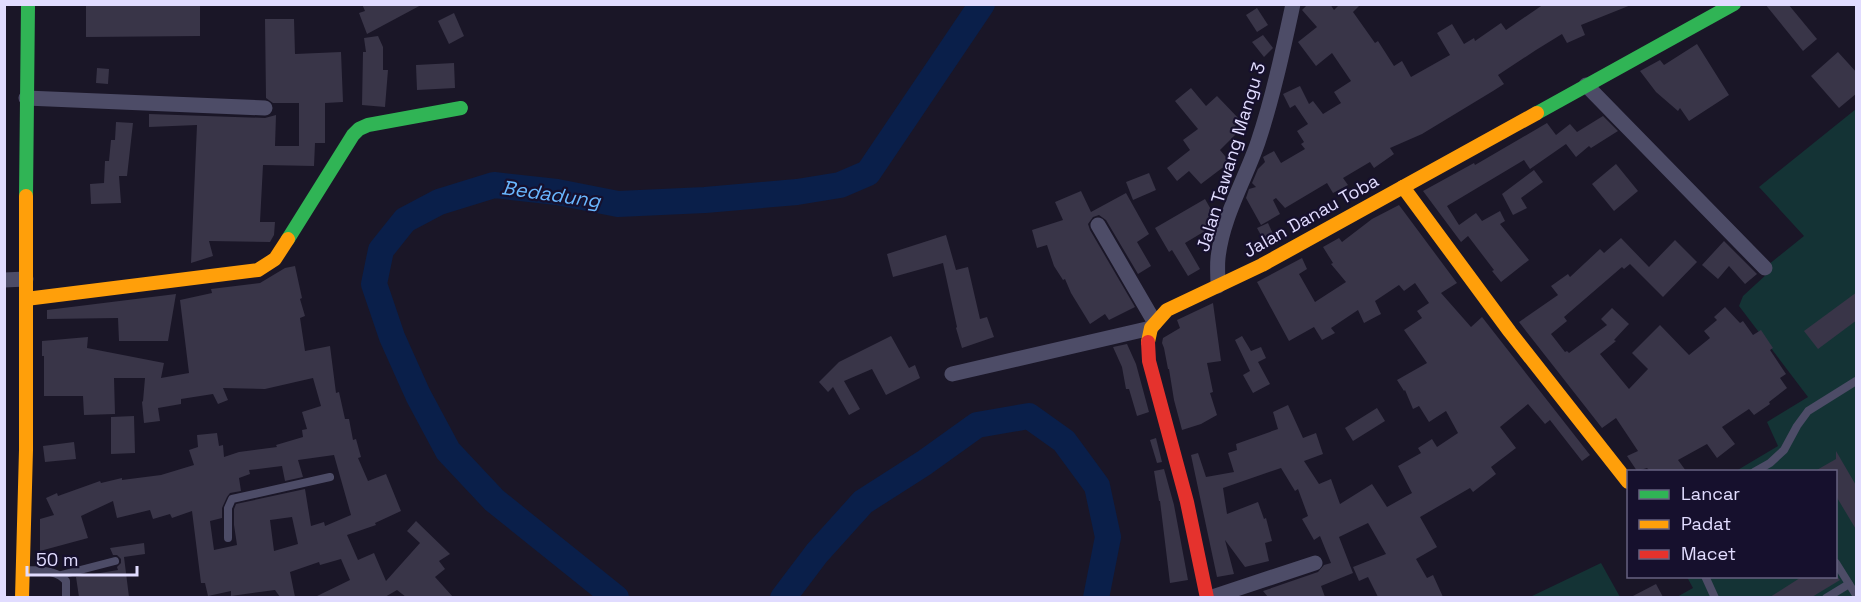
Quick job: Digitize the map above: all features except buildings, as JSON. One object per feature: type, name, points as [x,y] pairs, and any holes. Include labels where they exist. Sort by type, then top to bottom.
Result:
[{"type":"main road","points":[[22,597],[26,478],[28,4]]},
{"type":"main road","name":"Jalan Danau Toba","points":[[1153,325],[1161,315],[1175,305],[1262,265],[1734,4]]},
{"type":"main road","points":[[26,299],[258,270],[266,267],[275,259],[359,129],[368,125],[461,108]]},
{"type":"main road","points":[[1403,187],[1510,332],[1627,479]]},
{"type":"main road","points":[[1153,325],[1148,344],[1149,361],[1187,502],[1208,597]]},
{"type":"street","name":"Jalan Tawang Mangu 3","points":[[1218,286],[1218,257],[1222,239],[1231,209],[1258,142],[1293,4]]},
{"type":"street","points":[[1586,84],[1765,268]]},
{"type":"street","points":[[26,98],[266,108]]},
{"type":"street","points":[[952,374],[1153,325],[1098,225]]},
{"type":"street","points":[[4,280],[26,279]]},
{"type":"street","points":[[1208,597],[1315,562]]},
{"type":"lane","points":[[1756,470],[1770,463],[1784,450],[1808,411],[1857,381]]},
{"type":"lane","points":[[1770,463],[1774,470]]},
{"type":"lane","points":[[228,538],[228,508],[232,499],[330,477]]},
{"type":"lane","points":[[23,570],[48,571],[61,575],[115,561]]},
{"type":"lane","points":[[1837,565],[1857,595]]},
{"type":"lane","points":[[61,575],[66,581],[66,597]]},
{"type":"lane","points":[[1706,578],[1715,597]]},
{"type":"lane","points":[[1826,597],[1849,584]]},
{"type":"green space","points":[[1856,109],[1856,597],[1675,598],[1693,588],[1688,578],[1837,578],[1837,470],[1738,470],[1778,446],[1767,422],[1808,397],[1739,306],[1743,296],[1768,273],[1768,265],[1804,236],[1759,187]]},
{"type":"green space","points":[[1601,563],[1620,597],[1530,597]]},
{"type":"waterway","name":"Bedadung","points":[[616,598],[494,500],[448,451],[418,395],[392,337],[374,284],[381,250],[405,220],[439,202],[494,185],[557,192],[618,204],[705,200],[797,192],[840,185],[868,173],[982,4]]},
{"type":"waterway","name":"Bedadung","points":[[783,598],[817,553],[863,502],[924,463],[977,425],[1029,416],[1064,441],[1097,486],[1108,537],[1096,598]]},
{"type":"traffic: fast","points":[[26,196],[28,4]]},
{"type":"traffic: fast","points":[[1537,113],[1734,4]]},
{"type":"traffic: fast","points":[[288,239],[359,129],[368,125],[461,108]]},
{"type":"traffic: slow","points":[[1148,342],[1151,328],[1167,310],[1262,265],[1537,113]]},
{"type":"traffic: slow","points":[[1403,187],[1510,332],[1627,481]]},
{"type":"traffic: slow","points":[[22,598],[26,450],[26,196]]},
{"type":"traffic: slow","points":[[26,299],[258,270],[275,259],[288,239]]},
{"type":"traffic: jam","points":[[1148,342],[1149,361],[1187,502],[1207,598]]}]
